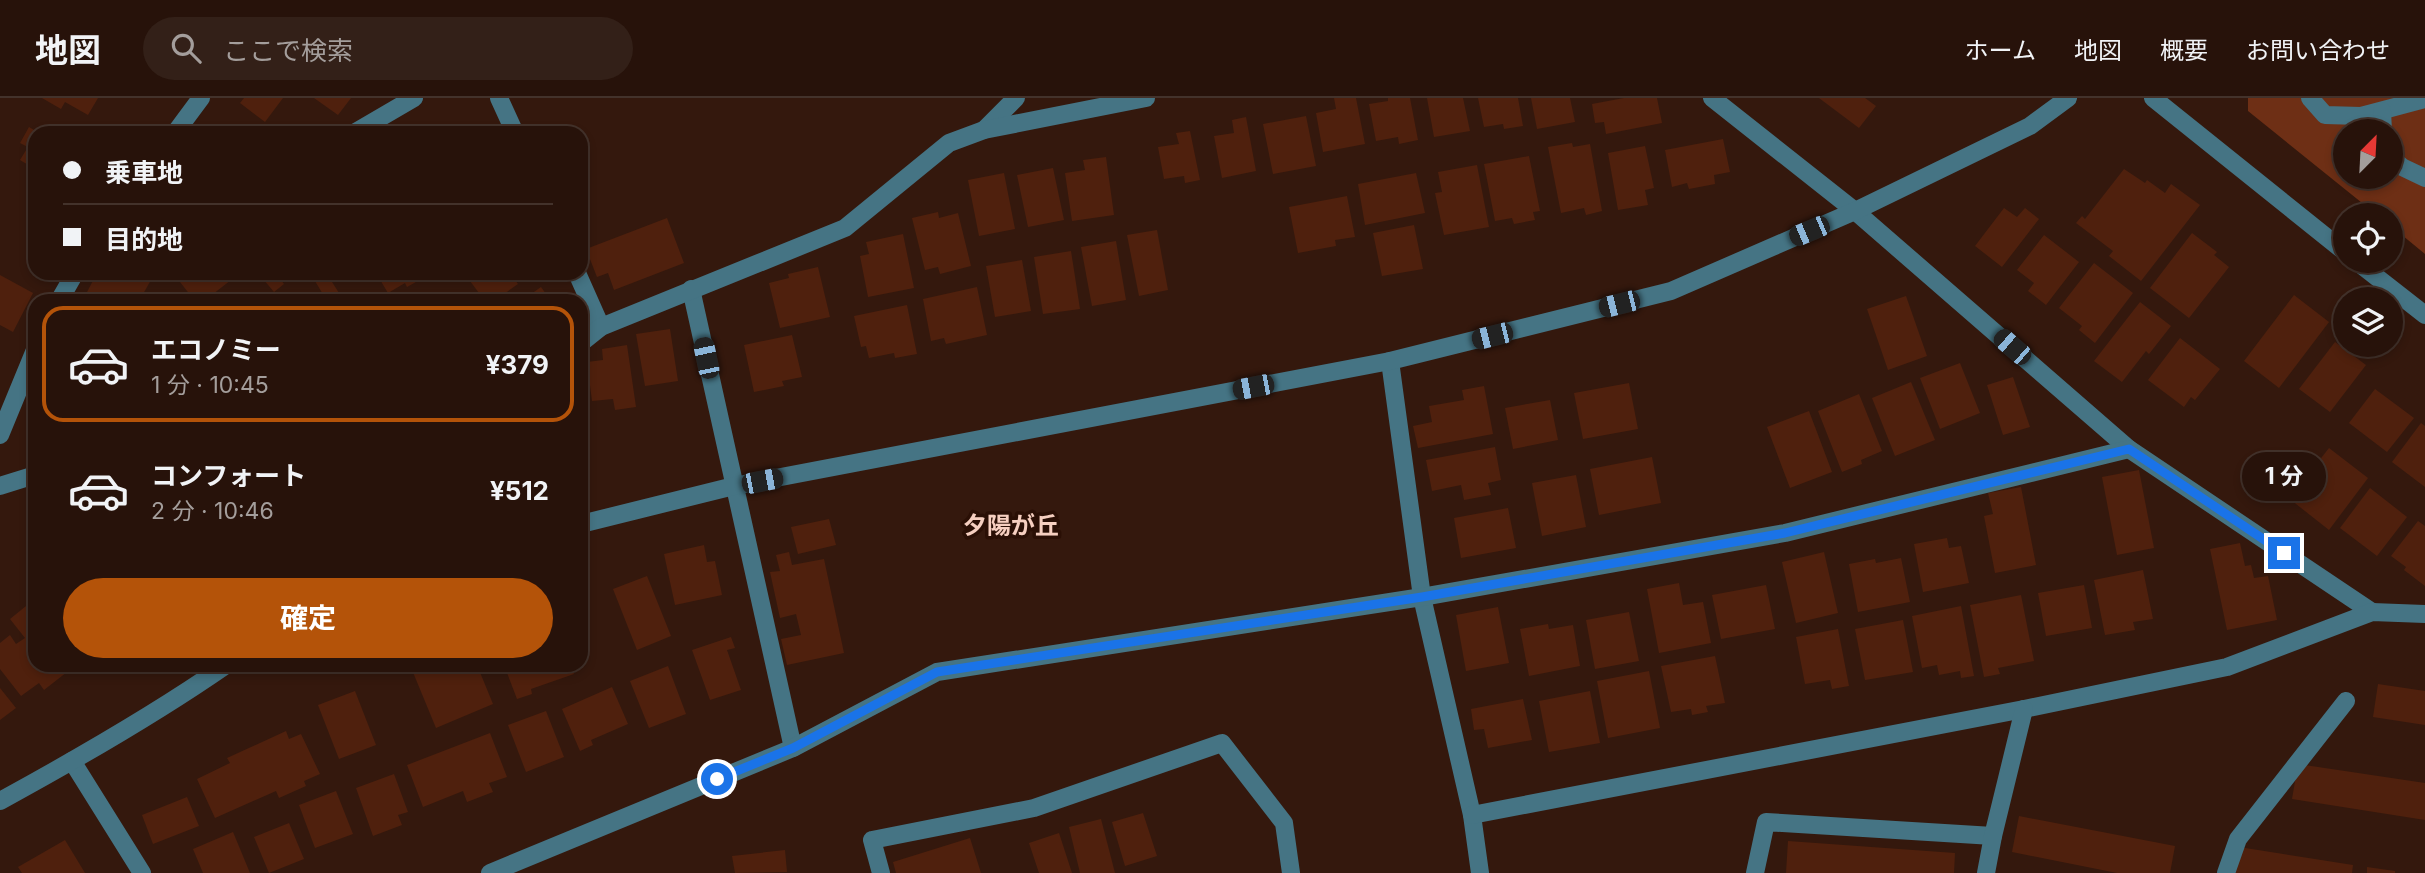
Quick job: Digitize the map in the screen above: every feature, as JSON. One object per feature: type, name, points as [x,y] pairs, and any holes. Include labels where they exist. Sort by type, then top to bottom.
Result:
[{"type":"street","points":[[180,126],[201,98]]},
{"type":"street","points":[[366,126],[414,98]]},
{"type":"street","points":[[499,98],[511,126]]},
{"type":"street","points":[[984,130],[1016,98]]},
{"type":"street","points":[[588,337],[601,327],[845,228],[949,143],[984,130],[1146,98]]},
{"type":"street","points":[[1712,98],[1855,211],[2129,449],[2372,612]]},
{"type":"street","points":[[588,522],[734,486],[1390,361],[1671,291],[1855,211],[2030,126],[2068,98]]},
{"type":"street","points":[[2153,98],[2333,242]]},
{"type":"street","points":[[2310,98],[2325,115],[2361,116],[2425,99]]},
{"type":"street","points":[[2382,111],[2382,119]]},
{"type":"street","points":[[2403,167],[2425,178]]},
{"type":"street","points":[[2371,273],[2425,315]]},
{"type":"street","points":[[691,289],[793,748]]},
{"type":"street","points":[[588,298],[601,327]]},
{"type":"street","points":[[1390,361],[1422,597],[1472,815],[1480,873]]},
{"type":"street","points":[[0,435],[28,367]]},
{"type":"street","points":[[490,873],[793,748],[937,672],[1422,597],[1785,533],[2129,449]]},
{"type":"street","points":[[0,486],[28,477]]},
{"type":"street","points":[[1472,815],[2024,709],[2227,667],[2372,612],[2425,614]]},
{"type":"street","points":[[0,801],[72,761],[216,672]]},
{"type":"street","points":[[2226,873],[2238,839],[2346,701]]},
{"type":"street","points":[[1986,873],[2024,709]]},
{"type":"street","points":[[881,873],[872,840],[1034,808],[1222,743],[1284,823],[1291,873]]},
{"type":"street","points":[[72,761],[142,873]]},
{"type":"street","points":[[1755,873],[1766,822],[1993,836]]},
{"type":"shaded area","points":[[2248,98],[2425,98],[2425,254],[2403,236],[2403,203],[2362,203],[2345,189],[2403,189],[2403,119],[2333,119],[2333,180],[2248,111]]},
{"type":"building","points":[[42,98],[98,98],[88,115],[65,102],[61,109]]},
{"type":"building","points":[[244,98],[283,98],[265,122],[240,103]]},
{"type":"building","points":[[314,98],[351,98],[338,115]]},
{"type":"building","points":[[1334,98],[1356,98],[1365,144],[1323,152],[1316,113],[1336,109]]},
{"type":"building","points":[[1388,98],[1410,98],[1418,140],[1399,144],[1398,137],[1376,141],[1369,104],[1388,101]]},
{"type":"building","points":[[1427,98],[1463,98],[1470,131],[1434,137]]},
{"type":"building","points":[[1478,98],[1518,98],[1523,126],[1504,129],[1503,124],[1484,127]]},
{"type":"building","points":[[1531,98],[1570,98],[1575,122],[1537,129]]},
{"type":"building","points":[[1624,98],[1657,98],[1662,123],[1606,134],[1604,122],[1595,123],[1592,104]]},
{"type":"building","points":[[1819,98],[1865,98],[1876,106],[1859,128]]},
{"type":"building","points":[[1306,116],[1316,166],[1273,174],[1263,124]]},
{"type":"building","points":[[1246,117],[1256,171],[1222,178],[1214,136],[1234,133],[1232,120]]},
{"type":"building","points":[[28,129],[28,147],[20,143]]},
{"type":"building","points":[[1190,131],[1200,180],[1185,183],[1184,176],[1164,179],[1158,147],[1179,144],[1176,133]]},
{"type":"building","points":[[1723,139],[1730,172],[1714,175],[1715,184],[1689,189],[1687,183],[1672,187],[1665,150]]},
{"type":"building","points":[[1572,143],[1573,147],[1590,144],[1602,211],[1586,215],[1584,208],[1561,213],[1548,147]]},
{"type":"building","points":[[1645,146],[1654,188],[1645,190],[1648,205],[1618,210],[1608,153]]},
{"type":"building","points":[[28,147],[28,165],[20,160]]},
{"type":"building","points":[[1529,156],[1540,211],[1533,212],[1535,220],[1514,224],[1512,218],[1495,221],[1484,164]]},
{"type":"building","points":[[1106,157],[1114,215],[1072,221],[1065,173],[1085,170],[1083,160]]},
{"type":"building","points":[[1477,165],[1489,227],[1444,235],[1435,193],[1442,192],[1438,172]]},
{"type":"building","points":[[1053,168],[1064,220],[1028,227],[1017,175]]},
{"type":"building","points":[[2124,169],[2145,183],[2147,180],[2165,193],[2171,184],[2200,205],[2141,281],[2109,256],[2113,251],[2076,223],[2082,216],[2085,219]]},
{"type":"building","points":[[1004,173],[1015,229],[979,236],[968,180]]},
{"type":"building","points":[[1416,173],[1425,213],[1365,225],[1358,184]]},
{"type":"building","points":[[1347,196],[1355,237],[1335,240],[1336,246],[1298,253],[1289,207]]},
{"type":"building","points":[[2004,208],[2017,217],[2025,208],[2039,219],[2002,267],[1975,246]]},
{"type":"building","points":[[938,212],[939,218],[958,213],[971,266],[940,274],[938,267],[925,270],[912,218]]},
{"type":"building","points":[[667,218],[684,263],[614,290],[608,273],[597,277],[588,248]]},
{"type":"building","points":[[1414,225],[1423,269],[1382,276],[1373,233]]},
{"type":"building","points":[[1157,230],[1168,290],[1139,296],[1127,235]]},
{"type":"building","points":[[2192,233],[2217,252],[2214,255],[2229,267],[2189,318],[2150,288]]},
{"type":"building","points":[[903,234],[914,288],[868,297],[860,256],[869,254],[866,242]]},
{"type":"building","points":[[2044,235],[2079,262],[2046,305],[2028,291],[2034,283],[2017,270]]},
{"type":"building","points":[[1116,241],[1126,300],[1092,306],[1081,247]]},
{"type":"building","points":[[1071,251],[1080,309],[1043,314],[1034,257]]},
{"type":"building","points":[[1022,260],[1031,311],[995,317],[986,266]]},
{"type":"building","points":[[2094,263],[2133,293],[2095,343],[2079,330],[2082,326],[2059,308]]},
{"type":"building","points":[[818,267],[830,317],[780,328],[769,283],[789,278],[788,274]]},
{"type":"building","points":[[0,275],[33,293],[28,294],[28,303],[13,332],[0,325]]},
{"type":"building","points":[[93,280],[151,280],[143,294],[86,294]]},
{"type":"building","points":[[231,280],[213,294],[189,294],[180,282]]},
{"type":"building","points":[[264,280],[281,280],[284,284],[274,292]]},
{"type":"building","points":[[331,280],[340,294],[323,294],[315,281]]},
{"type":"building","points":[[380,280],[419,280],[407,287],[405,283],[388,293]]},
{"type":"building","points":[[469,280],[515,280],[518,284],[504,294],[480,294]]},
{"type":"building","points":[[541,287],[546,294],[531,294]]},
{"type":"building","points":[[977,287],[987,335],[946,344],[944,338],[931,341],[923,299]]},
{"type":"building","points":[[2294,295],[2329,322],[2279,388],[2244,361]]},
{"type":"building","points":[[1906,296],[1927,356],[1888,370],[1867,309]]},
{"type":"building","points":[[2140,302],[2171,326],[2149,354],[2146,351],[2122,382],[2094,361]]},
{"type":"building","points":[[907,305],[917,354],[895,358],[894,353],[869,358],[866,346],[861,347],[854,316]]},
{"type":"building","points":[[670,329],[678,381],[645,386],[636,334]]},
{"type":"building","points":[[792,335],[802,377],[782,381],[784,386],[754,392],[744,345]]},
{"type":"building","points":[[2180,338],[2220,369],[2195,400],[2191,397],[2184,407],[2148,380]]},
{"type":"building","points":[[627,345],[636,407],[615,410],[613,399],[592,401],[588,362],[603,360],[602,349]]},
{"type":"building","points":[[2333,345],[2333,357],[2355,357],[2366,365],[2330,412],[2299,389]]},
{"type":"building","points":[[1960,363],[1980,413],[1940,429],[1920,378]]},
{"type":"building","points":[[2013,377],[2030,427],[2003,435],[1987,385]]},
{"type":"building","points":[[1911,382],[1935,440],[1895,456],[1872,398]]},
{"type":"building","points":[[1629,383],[1638,429],[1583,439],[1574,393]]},
{"type":"building","points":[[1484,386],[1493,434],[1418,448],[1413,426],[1432,422],[1429,406],[1464,400],[1462,390]]},
{"type":"building","points":[[2375,389],[2414,418],[2387,452],[2349,423]]},
{"type":"building","points":[[1859,394],[1882,451],[1861,460],[1862,464],[1842,472],[1818,411]]},
{"type":"building","points":[[1550,400],[1558,440],[1513,449],[1505,408]]},
{"type":"building","points":[[1809,411],[1832,472],[1790,488],[1767,427]]},
{"type":"building","points":[[2421,423],[2425,426],[2425,487],[2392,462]]},
{"type":"building","points":[[1495,447],[1501,480],[1488,483],[1491,495],[1464,500],[1461,485],[1432,491],[1426,460]]},
{"type":"building","points":[[2329,448],[2368,478],[2329,530],[2291,500],[2303,485],[2308,489],[2318,476],[2311,471]]},
{"type":"building","points":[[1652,457],[1661,503],[1599,515],[1590,469]]},
{"type":"building","points":[[2139,470],[2154,548],[2117,555],[2102,477]]},
{"type":"building","points":[[1576,475],[1586,527],[1542,536],[1532,483]]},
{"type":"building","points":[[2021,487],[2036,565],[1995,573],[1984,516],[1993,514],[1988,493]]},
{"type":"building","points":[[2370,488],[2407,517],[2377,556],[2340,528]]},
{"type":"building","points":[[1508,508],[1516,548],[1461,558],[1454,518]]},
{"type":"building","points":[[829,519],[836,545],[798,554],[791,527]]},
{"type":"building","points":[[2418,521],[2425,526],[2425,586],[2391,556]]},
{"type":"building","points":[[1947,538],[1949,548],[1961,546],[1969,583],[1923,592],[1914,544]]},
{"type":"building","points":[[2240,543],[2245,566],[2251,565],[2254,578],[2268,576],[2277,620],[2227,630],[2210,549]]},
{"type":"building","points":[[704,545],[707,562],[715,561],[722,595],[675,605],[664,554]]},
{"type":"building","points":[[789,552],[792,565],[824,559],[844,653],[787,665],[781,639],[801,635],[796,614],[780,618],[770,572],[780,571],[776,555]]},
{"type":"building","points":[[1824,552],[1838,613],[1796,623],[1782,562]]},
{"type":"building","points":[[1901,558],[1910,602],[1858,612],[1849,564],[1875,559],[1876,563]]},
{"type":"building","points":[[2143,570],[2153,619],[2133,622],[2135,630],[2105,635],[2094,580]]},
{"type":"building","points":[[647,576],[671,636],[637,650],[613,589]]},
{"type":"building","points":[[1679,583],[1683,605],[1703,602],[1711,643],[1659,653],[1647,589]]},
{"type":"building","points":[[1766,585],[1775,629],[1721,639],[1712,595]]},
{"type":"building","points":[[2084,585],[2092,628],[2046,636],[2038,593]]},
{"type":"building","points":[[2021,595],[2034,661],[1998,668],[2000,674],[1984,677],[1970,605]]},
{"type":"building","points":[[28,604],[28,672],[67,672],[44,690],[39,683],[21,696],[0,669],[0,643],[10,635],[16,644],[25,638],[10,619]]},
{"type":"building","points":[[1961,606],[1974,676],[1961,678],[1960,671],[1939,675],[1937,665],[1922,668],[1912,616]]},
{"type":"building","points":[[1498,607],[1509,663],[1466,671],[1456,615]]},
{"type":"building","points":[[1629,612],[1639,661],[1595,669],[1586,620]]},
{"type":"building","points":[[1903,620],[1913,672],[1865,680],[1855,629]]},
{"type":"building","points":[[1548,624],[1549,629],[1573,625],[1580,666],[1529,676],[1520,629]]},
{"type":"building","points":[[1838,629],[1849,686],[1832,689],[1830,680],[1805,684],[1796,637]]},
{"type":"building","points":[[731,637],[735,648],[727,650],[741,690],[710,700],[692,650]]},
{"type":"building","points":[[1715,656],[1725,703],[1706,706],[1708,712],[1692,715],[1691,709],[1671,712],[1661,666]]},
{"type":"building","points":[[668,666],[686,714],[649,728],[630,681]]},
{"type":"building","points":[[1649,671],[1660,728],[1608,738],[1597,681]]},
{"type":"building","points":[[413,672],[480,672],[493,704],[436,728]]},
{"type":"building","points":[[507,672],[573,672],[574,674],[531,689],[532,694],[517,699]]},
{"type":"building","points":[[2378,684],[2425,691],[2425,725],[2373,717]]},
{"type":"building","points":[[612,687],[628,724],[591,740],[593,745],[580,751],[562,709]]},
{"type":"building","points":[[0,688],[16,708],[0,720]]},
{"type":"building","points":[[355,691],[376,745],[339,759],[318,705]]},
{"type":"building","points":[[1590,691],[1600,743],[1549,752],[1539,701]]},
{"type":"building","points":[[1523,699],[1532,740],[1488,748],[1484,729],[1474,730],[1471,709]]},
{"type":"building","points":[[546,711],[564,757],[526,772],[508,725]]},
{"type":"building","points":[[286,731],[289,739],[301,734],[320,774],[304,781],[306,786],[279,798],[276,791],[215,818],[197,779],[230,763],[227,758]]},
{"type":"building","points":[[490,733],[507,777],[489,783],[493,792],[467,802],[463,791],[423,807],[407,765]]},
{"type":"building","points":[[2298,764],[2425,783],[2425,820],[2292,799]]},
{"type":"building","points":[[394,774],[408,812],[398,815],[402,825],[373,836],[356,788]]},
{"type":"building","points":[[336,791],[353,834],[315,848],[299,805]]},
{"type":"building","points":[[187,797],[199,826],[153,844],[142,815]]},
{"type":"building","points":[[1143,813],[1157,856],[1125,866],[1112,822]]},
{"type":"building","points":[[2019,816],[2175,846],[2170,873],[2117,873],[2012,852]]},
{"type":"building","points":[[1101,819],[1115,873],[1080,873],[1069,827]]},
{"type":"building","points":[[289,823],[304,859],[269,873],[254,837]]},
{"type":"building","points":[[233,832],[250,873],[203,873],[193,849]]},
{"type":"building","points":[[1059,833],[1072,873],[1039,873],[1029,843]]},
{"type":"building","points":[[970,838],[981,873],[896,873],[893,862]]},
{"type":"building","points":[[65,840],[85,873],[22,873],[18,867]]},
{"type":"building","points":[[1788,841],[1955,853],[1954,873],[1786,873]]},
{"type":"building","points":[[2239,847],[2353,865],[2352,873],[2235,873]]},
{"type":"building","points":[[785,850],[787,872],[735,873],[732,856]]},
{"type":"building","points":[[2367,867],[2395,871],[2395,873],[2367,873]]},
{"type":"district","name":"夕陽が丘","points":[[1011,525]]},
{"type":"route","points":[[717,779],[793,748],[937,672],[1422,597],[1785,533],[2129,449],[2284,553]]}]
